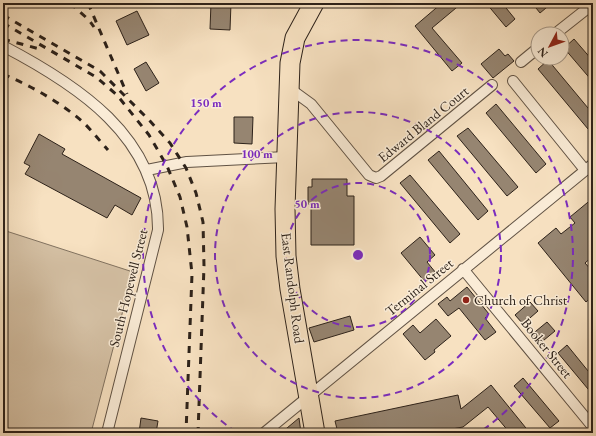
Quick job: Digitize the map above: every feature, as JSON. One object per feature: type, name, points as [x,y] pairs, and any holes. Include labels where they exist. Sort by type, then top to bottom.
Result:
[{"type":"highway","name":"East Randolph Road","points":[[314,3],[295,38],[290,63],[285,216],[286,256],[290,289],[314,433]]},
{"type":"street","points":[[565,26],[593,4]]},
{"type":"street","name":"South Hopewell Street","points":[[3,46],[70,85],[86,97],[121,132],[146,170],[157,201],[158,230],[107,433]]},
{"type":"street","points":[[521,62],[530,55]]},
{"type":"street","points":[[513,81],[589,167]]},
{"type":"street","name":"Edward Bland Court","points":[[289,88],[311,104],[369,175],[376,178],[381,176],[492,85]]},
{"type":"street","points":[[146,170],[187,162],[286,157]]},
{"type":"street","name":"Terminal Street","points":[[264,433],[589,167]]},
{"type":"street","name":"Booker Street","points":[[463,269],[593,427]]},
{"type":"shaded area","points":[[3,230],[133,272],[91,433],[3,433]]},
{"type":"building","points":[[211,3],[231,3],[230,30],[210,29]]},
{"type":"building","points":[[442,3],[462,3],[432,28],[462,63],[452,71],[415,26]]},
{"type":"building","points":[[486,3],[502,3],[515,19],[506,27]]},
{"type":"building","points":[[532,3],[552,3],[540,13]]},
{"type":"building","points":[[137,11],[149,35],[127,45],[116,21]]},
{"type":"building","points":[[574,39],[593,61],[593,82],[570,55],[570,43]]},
{"type":"building","points":[[499,49],[505,56],[508,54],[514,61],[493,78],[481,64]]},
{"type":"building","points":[[146,62],[159,83],[146,91],[134,69]]},
{"type":"building","points":[[541,66],[553,66],[593,114],[593,126],[588,129],[538,69]]},
{"type":"building","points":[[496,104],[546,164],[536,173],[486,113]]},
{"type":"building","points":[[234,117],[253,117],[252,144],[234,143]]},
{"type":"building","points":[[468,128],[518,187],[507,196],[457,136]]},
{"type":"building","points":[[39,134],[65,149],[62,154],[141,198],[132,215],[115,205],[107,218],[25,174],[30,166],[24,163]]},
{"type":"building","points":[[439,151],[488,211],[478,220],[428,160]]},
{"type":"building","points":[[410,175],[460,234],[450,243],[400,183]]},
{"type":"building","points":[[312,179],[347,179],[347,196],[354,196],[354,245],[311,245],[311,204],[308,204],[308,187],[312,187]]},
{"type":"building","points":[[593,198],[593,256],[585,263],[593,272],[593,296],[586,302],[538,243],[556,228],[561,234],[575,223],[570,217]]},
{"type":"building","points":[[420,237],[435,255],[427,262],[436,273],[425,282],[401,253]]},
{"type":"building","points":[[467,287],[489,314],[485,318],[496,332],[485,340],[459,308],[448,316],[438,304],[447,297],[450,301]]},
{"type":"building","points":[[530,302],[538,311],[523,324],[515,315]]},
{"type":"building","points":[[350,316],[354,330],[314,342],[309,328]]},
{"type":"building","points":[[436,319],[451,336],[434,350],[435,352],[425,360],[403,334],[413,325],[420,333]]},
{"type":"building","points":[[547,322],[555,331],[538,345],[530,336]]},
{"type":"building","points":[[567,345],[593,377],[593,395],[558,353]]},
{"type":"building","points":[[523,378],[559,421],[550,428],[514,386]]},
{"type":"building","points":[[491,385],[530,433],[510,433],[488,407],[463,427],[430,433],[338,433],[335,421],[458,395],[461,409]]},
{"type":"building","points":[[141,418],[158,421],[156,433],[139,433]]},
{"type":"building","points":[[299,418],[301,433],[281,433]]},
{"type":"railway","points":[[70,3],[89,20],[94,27]]},
{"type":"railway","points":[[88,3],[127,94]]},
{"type":"railway","points":[[3,15],[100,71],[170,143],[186,168],[196,193],[203,222],[204,266],[198,433]]},
{"type":"railway","points":[[3,23],[96,77],[117,95],[149,135],[167,166],[180,197],[187,227],[192,274],[186,433]]},
{"type":"railway","points":[[3,39],[43,50]]},
{"type":"railway","points":[[3,74],[35,89],[65,108],[83,122],[108,150]]},
{"type":"place","name":"Church of Christ","points":[[466,300]]}]
